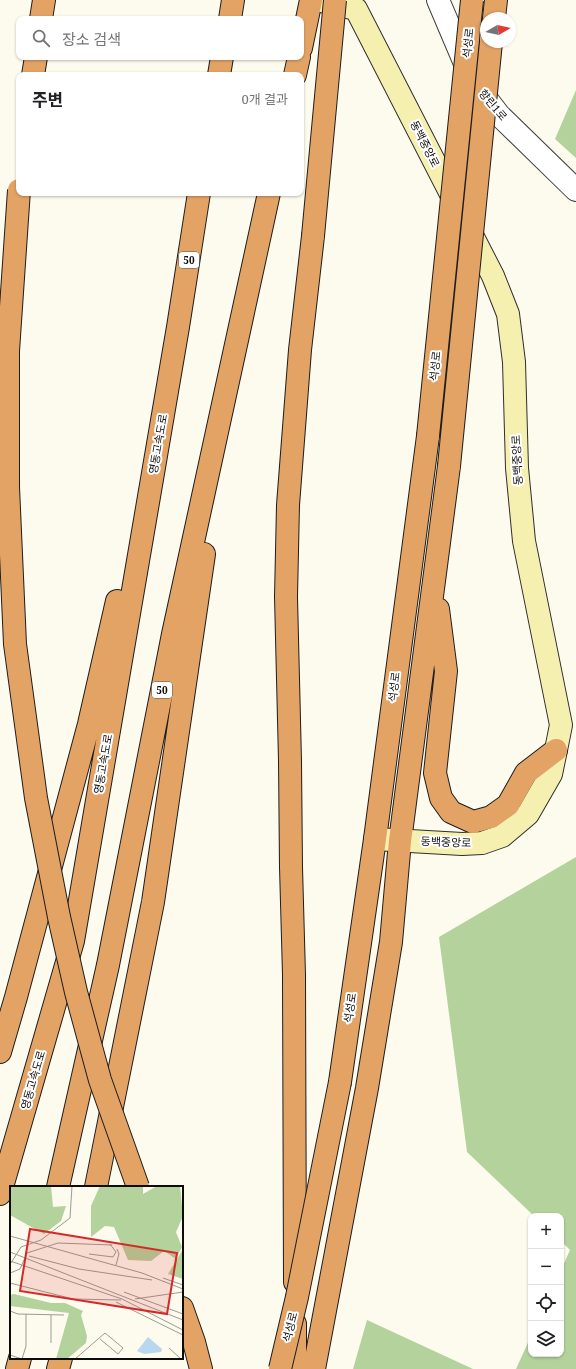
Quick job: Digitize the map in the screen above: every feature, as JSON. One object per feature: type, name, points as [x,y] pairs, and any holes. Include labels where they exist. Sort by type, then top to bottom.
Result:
[{"type":"highway","points":[[41,16],[44,0]]},
{"type":"highway","points":[[230,16],[233,0]]},
{"type":"highway","points":[[304,34],[311,0]]},
{"type":"highway","points":[[295,1369],[294,975],[290,867],[290,761],[286,590],[288,505],[300,350],[313,236],[334,0]]},
{"type":"highway","name":"석성로","points":[[280,1369],[297,1297],[340,1082],[375,839],[428,436],[472,0]]},
{"type":"highway","points":[[495,12],[496,0]]},
{"type":"highway","points":[[314,1369],[367,1088],[391,942],[400,841],[449,466],[490,48]]},
{"type":"highway","points":[[34,72],[36,60]]},
{"type":"highway","points":[[220,72],[222,60]]},
{"type":"highway","points":[[296,72],[298,60]]},
{"type":"highway","points":[[19,196],[8,351],[8,487],[15,644],[36,798],[76,992],[100,1080],[138,1186]]},
{"type":"highway","name":"영동고속도로","points":[[0,1194],[73,941],[200,196]]},
{"type":"highway","name":"50","points":[[58,1186],[108,966],[173,634],[268,196]]},
{"type":"highway","name":"영동고속도로","points":[[0,1052],[90,724],[178,327]]},
{"type":"highway","name":"50","points":[[96,1186],[153,902],[233,357]]},
{"type":"highway","points":[[434,578],[446,671],[435,773],[441,798],[451,812],[473,822],[492,817],[508,805],[526,773],[556,750]]},
{"type":"highway","points":[[183,1311],[194,1342],[201,1369]]},
{"type":"highway","points":[[17,1369],[20,1359]]},
{"type":"highway","points":[[58,1369],[61,1359]]},
{"type":"street","name":"동백중앙로","points":[[317,0],[356,9],[493,276],[508,314],[514,362],[517,468],[524,541],[561,724],[551,774],[528,814],[502,836],[482,843],[462,844],[375,839]]},
{"type":"street","name":"향린1로","points":[[438,0],[472,80],[499,115],[576,190]]},
{"type":"green space","points":[[576,90],[576,158],[555,139]]},
{"type":"green space","points":[[576,857],[576,1369],[516,1369],[528,1343],[528,1357],[564,1357],[564,1263],[570,1250],[564,1244],[564,1213],[531,1213],[467,1152],[439,937]]},
{"type":"green space","points":[[367,1320],[473,1369],[353,1369]]}]
